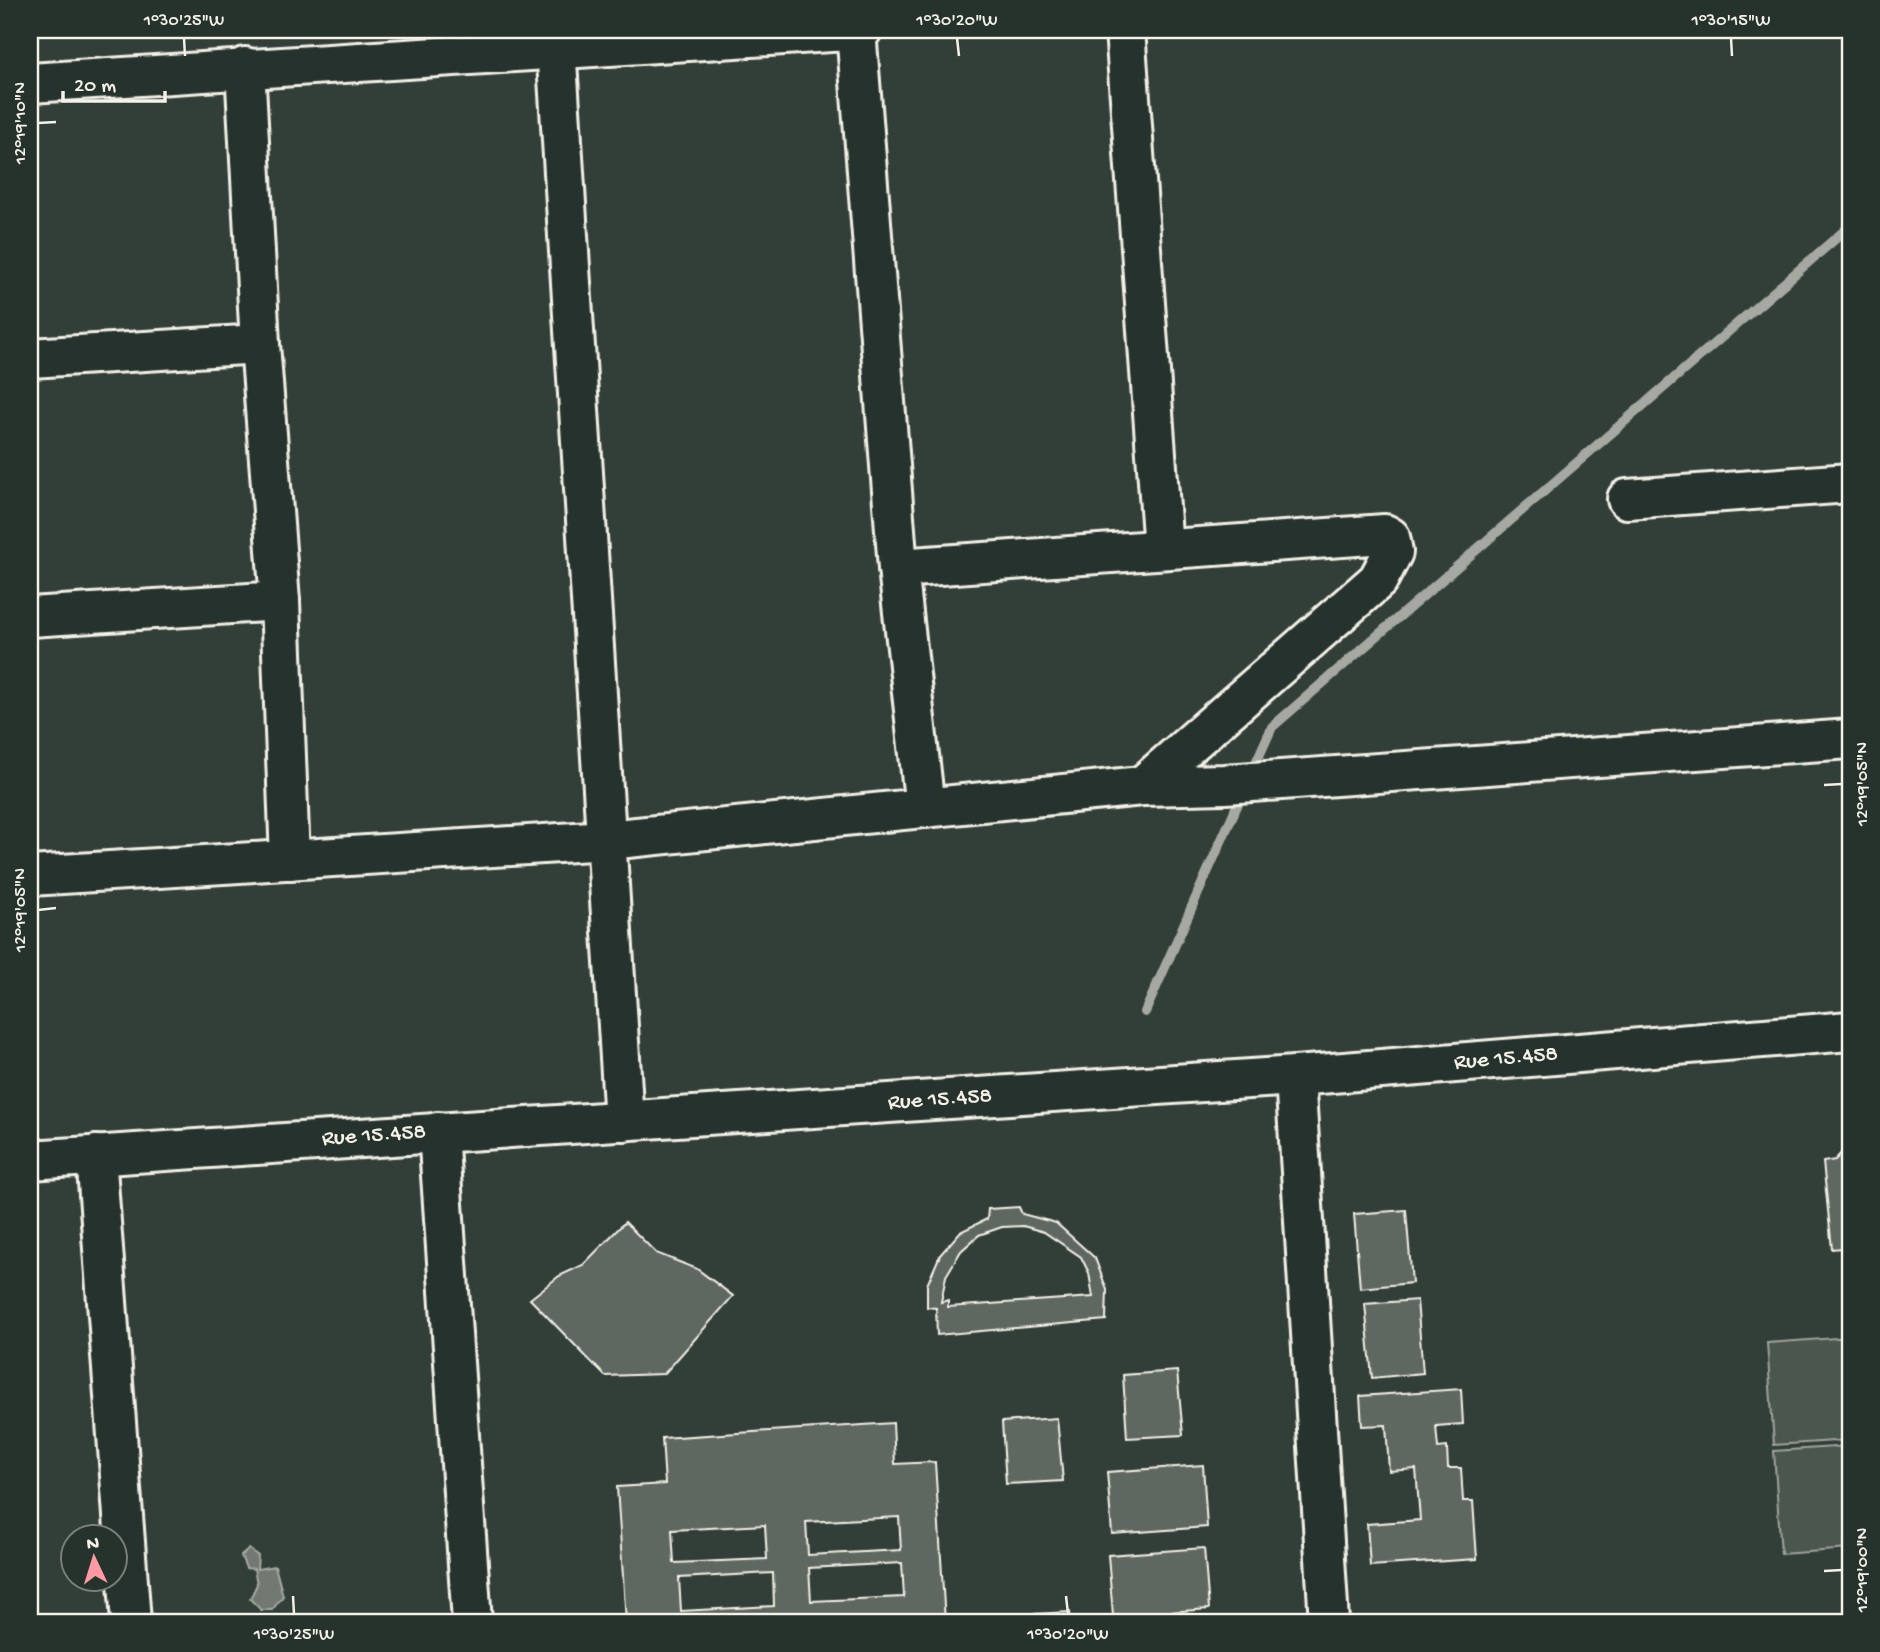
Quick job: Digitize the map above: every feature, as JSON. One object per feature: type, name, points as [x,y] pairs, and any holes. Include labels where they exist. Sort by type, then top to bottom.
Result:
[{"type":"street","points":[[856,30],[898,568],[925,808]]},
{"type":"street","points":[[30,83],[556,39],[862,30]]},
{"type":"street","points":[[1125,30],[1163,549]]},
{"type":"street","points":[[556,39],[624,1121]]},
{"type":"street","points":[[245,67],[260,344],[280,601],[290,860]]},
{"type":"street","points":[[30,358],[260,344]]},
{"type":"street","points":[[1627,499],[1850,483]]},
{"type":"street","points":[[898,568],[1385,534],[1392,539],[1392,557],[1378,580],[1142,786]]},
{"type":"street","points":[[30,617],[280,601]]},
{"type":"street","points":[[30,876],[607,840],[1142,786],[1225,784],[1850,739]]},
{"type":"street","name":"Rue 15.458","points":[[30,1160],[1295,1076],[1850,1031]]},
{"type":"street","points":[[1295,1076],[1329,1622]]},
{"type":"street","points":[[438,1132],[472,1622]]},
{"type":"street","points":[[96,1155],[131,1622]]},
{"type":"shaded area","points":[[1850,1337],[1850,1440],[1774,1445],[1767,1343]]},
{"type":"shaded area","points":[[1850,1446],[1850,1549],[1781,1554],[1774,1451]]},
{"type":"shaded area","points":[[249,1549],[258,1556],[257,1569],[275,1566],[283,1596],[272,1610],[261,1610],[250,1599],[257,1584],[254,1569],[246,1568],[241,1556]]},
{"type":"building","points":[[1850,1143],[1850,1256],[1842,1248],[1832,1249],[1823,1162],[1835,1160]]},
{"type":"building","points":[[1019,1207],[1022,1214],[1056,1223],[1095,1258],[1107,1290],[1106,1320],[937,1335],[936,1308],[927,1307],[927,1285],[940,1255],[960,1232],[987,1219],[988,1209]],"holes":[[[1023,1226],[1044,1232],[1081,1257],[1089,1273],[1093,1297],[948,1307],[948,1300],[941,1302],[946,1276],[961,1251],[979,1235],[1002,1227]]]},
{"type":"building","points":[[1406,1210],[1412,1283],[1360,1288],[1354,1214]]},
{"type":"building","points":[[625,1222],[656,1253],[697,1269],[733,1296],[664,1374],[605,1376],[530,1299],[559,1276],[583,1265]]},
{"type":"building","points":[[1417,1300],[1423,1373],[1372,1378],[1365,1304]]},
{"type":"building","points":[[1177,1371],[1183,1435],[1127,1438],[1123,1375]]},
{"type":"building","points":[[1461,1389],[1463,1424],[1436,1426],[1438,1448],[1447,1447],[1448,1468],[1461,1468],[1463,1501],[1473,1501],[1477,1559],[1370,1566],[1367,1524],[1420,1520],[1416,1469],[1389,1471],[1386,1425],[1362,1426],[1360,1396]]},
{"type":"building","points":[[1057,1418],[1063,1481],[1006,1484],[1002,1422]]},
{"type":"building","points":[[893,1423],[895,1464],[935,1462],[945,1622],[626,1622],[617,1487],[665,1484],[662,1438]],"holes":[[[899,1517],[901,1550],[808,1555],[806,1522]],[[765,1525],[767,1559],[674,1563],[672,1530]],[[902,1563],[904,1597],[811,1601],[809,1568]],[[773,1573],[774,1606],[681,1611],[679,1578]]]},
{"type":"building","points":[[1203,1465],[1207,1527],[1112,1534],[1107,1472]]},
{"type":"building","points":[[1204,1548],[1209,1609],[1113,1616],[1108,1555]]},
{"type":"building","points":[[1070,1612],[1071,1622],[1016,1622],[1015,1615]]},
{"type":"waterway","points":[[1250,776],[1272,727],[1850,226]]},
{"type":"waterway","points":[[1145,1012],[1244,790]]}]
